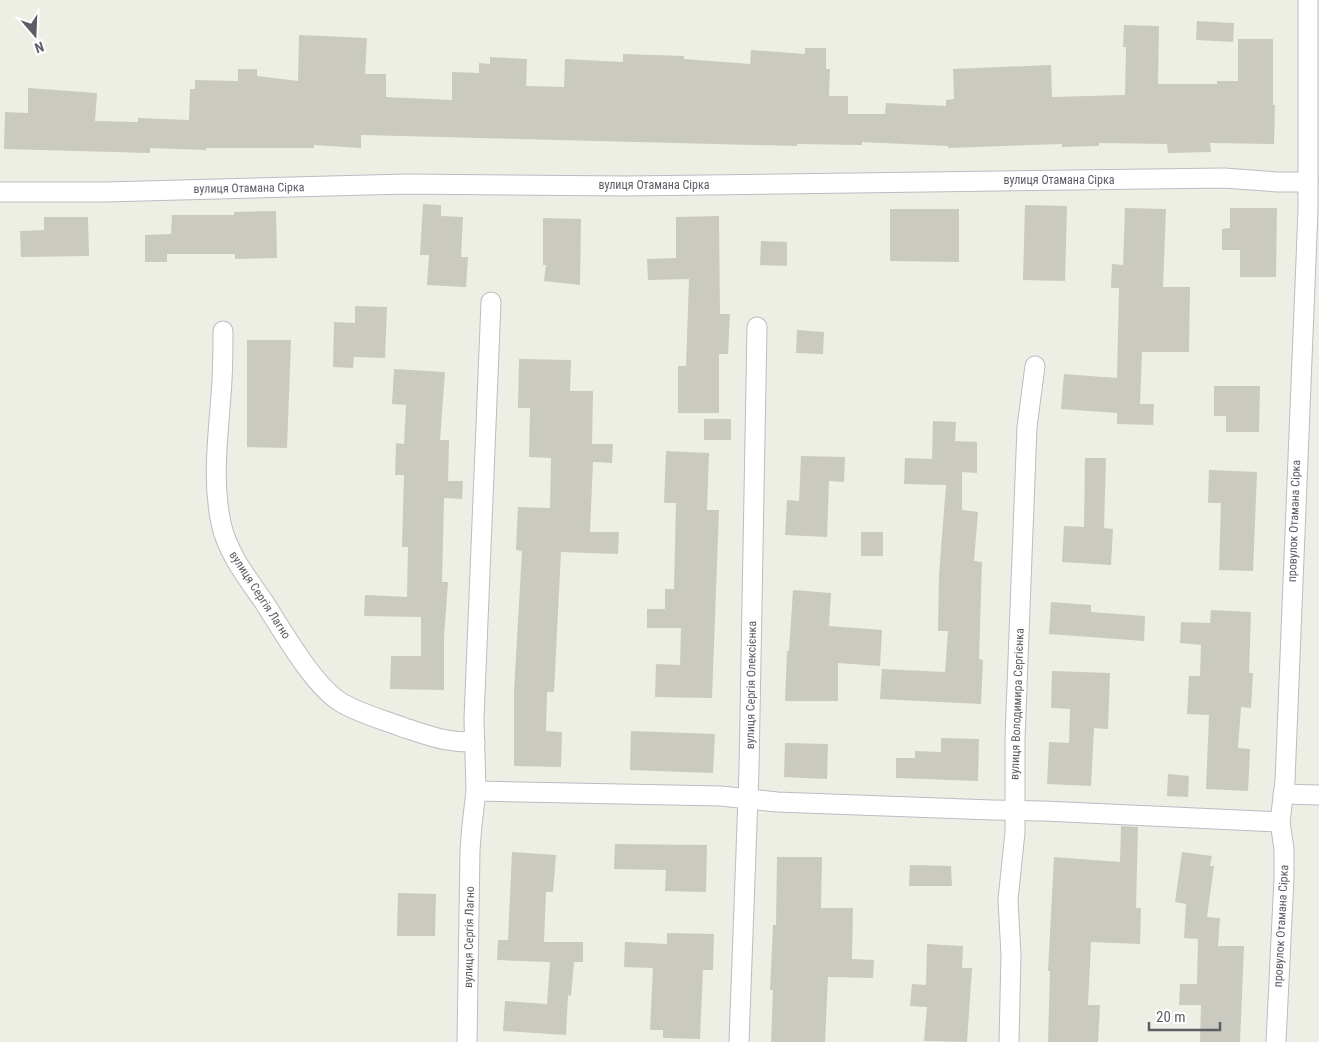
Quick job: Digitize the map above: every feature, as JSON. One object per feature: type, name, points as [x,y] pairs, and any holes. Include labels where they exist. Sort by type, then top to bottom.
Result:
[{"type":"street","name":"провулок Отамана Сірка","points":[[1276,1042],[1284,878],[1284,849],[1280,822],[1311,304],[1308,182],[1308,0]]},
{"type":"street","name":"вулиця Отамана Сірка","points":[[0,192],[105,192],[406,184],[627,186],[1205,178],[1308,182]]},
{"type":"street","name":"вулиця Сергія Лагно","points":[[468,1042],[471,842],[476,791],[474,742],[491,302]]},
{"type":"street","name":"вулиця Сергія Олексієнка","points":[[739,1042],[748,799],[757,328]]},
{"type":"street","name":"вулиця Сергія Лагно","points":[[223,330],[222,393],[216,451],[216,494],[221,525],[232,554],[322,688],[340,702],[361,712],[441,741],[474,742]]},
{"type":"street","name":"вулиця Володимира Сергієнка","points":[[1008,1042],[1012,955],[1008,900],[1015,832],[1014,738],[1027,427],[1035,366]]},
{"type":"street","points":[[476,791],[721,796],[748,799],[1280,822]]},
{"type":"street","points":[[1283,794],[1319,795]]},
{"type":"building","points":[[1197,21],[1234,23],[1233,42],[1196,40]]},
{"type":"building","points":[[1124,25],[1159,26],[1158,84],[1217,84],[1217,81],[1238,81],[1238,39],[1273,39],[1274,144],[1210,143],[1211,152],[1168,153],[1167,144],[1099,143],[1099,146],[1062,147],[1062,144],[948,148],[948,146],[862,142],[862,145],[797,144],[797,146],[361,135],[361,148],[314,145],[314,148],[206,148],[206,150],[150,148],[150,153],[4,149],[5,112],[28,113],[28,88],[97,93],[95,121],[138,122],[138,118],[189,120],[190,89],[195,89],[195,80],[238,81],[238,69],[257,69],[257,76],[298,81],[299,35],[367,38],[365,74],[386,74],[386,97],[452,100],[452,72],[479,73],[479,63],[490,64],[490,57],[527,59],[526,86],[564,87],[565,59],[623,62],[623,54],[684,56],[684,59],[750,64],[751,50],[805,54],[805,48],[826,48],[826,69],[830,69],[829,96],[848,96],[848,114],[885,114],[886,103],[946,106],[946,100],[954,99],[953,69],[1051,65],[1052,97],[1125,95],[1126,47],[1123,47]]},
{"type":"building","points":[[423,204],[441,205],[441,216],[463,217],[461,257],[468,257],[466,287],[427,285],[429,255],[420,255]]},
{"type":"building","points":[[1025,205],[1067,206],[1065,281],[1023,280]]},
{"type":"building","points":[[1125,208],[1166,209],[1163,287],[1190,287],[1189,352],[1142,352],[1140,404],[1154,404],[1153,425],[1117,424],[1117,413],[1061,409],[1064,374],[1117,378],[1119,288],[1111,288],[1112,264],[1123,265]]},
{"type":"building","points":[[1230,208],[1277,208],[1276,277],[1240,277],[1240,250],[1222,250],[1222,229],[1230,228]]},
{"type":"building","points":[[890,209],[959,209],[959,262],[890,261]]},
{"type":"building","points":[[276,211],[277,258],[235,259],[235,254],[167,254],[167,262],[145,262],[145,235],[171,234],[172,215],[234,215],[234,212]]},
{"type":"building","points":[[719,216],[720,314],[730,314],[728,354],[719,354],[719,413],[678,413],[678,366],[686,366],[689,279],[648,280],[647,259],[676,258],[676,217]]},
{"type":"building","points":[[44,217],[88,217],[89,256],[21,257],[20,231],[44,230]]},
{"type":"building","points":[[543,218],[581,219],[580,285],[544,281],[546,265],[543,265]]},
{"type":"building","points":[[761,241],[787,242],[787,266],[760,265]]},
{"type":"building","points":[[355,306],[387,307],[385,358],[354,357],[353,368],[333,367],[334,322],[355,323]]},
{"type":"building","points":[[797,330],[824,332],[823,354],[796,353]]},
{"type":"building","points":[[247,340],[291,340],[287,448],[247,447]]},
{"type":"building","points":[[519,359],[571,360],[570,391],[593,391],[592,444],[613,444],[612,463],[593,462],[590,532],[619,532],[618,554],[561,552],[554,692],[547,692],[546,731],[562,732],[561,767],[514,766],[514,691],[522,551],[516,550],[518,507],[550,508],[551,458],[529,457],[530,408],[518,408]]},
{"type":"building","points":[[394,369],[445,372],[440,440],[449,440],[448,481],[463,481],[462,499],[444,498],[442,582],[448,582],[444,637],[444,690],[390,689],[391,656],[421,656],[421,617],[364,616],[365,595],[407,597],[408,547],[402,547],[404,475],[395,475],[396,443],[404,444],[406,405],[392,404]]},
{"type":"building","points":[[1214,386],[1260,386],[1259,432],[1226,432],[1226,416],[1214,416]]},
{"type":"building","points":[[704,419],[731,419],[731,440],[704,440]]},
{"type":"building","points":[[933,421],[956,422],[955,441],[977,442],[977,473],[962,472],[962,510],[978,512],[974,561],[982,562],[979,659],[983,660],[981,704],[880,699],[882,669],[945,672],[948,631],[938,631],[939,574],[946,485],[904,484],[905,458],[932,459]]},
{"type":"building","points":[[666,451],[709,453],[707,510],[719,510],[712,698],[655,697],[656,664],[680,665],[681,628],[647,628],[647,609],[665,609],[665,589],[674,589],[676,503],[664,503]]},
{"type":"building","points":[[801,456],[845,457],[844,482],[829,481],[827,537],[785,535],[787,500],[799,501]]},
{"type":"building","points":[[1085,458],[1106,458],[1104,528],[1113,529],[1111,565],[1062,562],[1064,526],[1084,527]]},
{"type":"building","points":[[1209,470],[1257,472],[1253,571],[1219,570],[1221,503],[1208,503]]},
{"type":"building","points":[[861,532],[883,532],[883,556],[861,556]]},
{"type":"building","points":[[793,590],[831,593],[829,626],[882,630],[880,666],[838,663],[838,701],[785,701],[787,651],[789,651]]},
{"type":"building","points":[[1051,602],[1091,605],[1091,612],[1145,616],[1144,641],[1049,634]]},
{"type":"building","points":[[1211,610],[1251,612],[1249,673],[1253,673],[1251,708],[1241,707],[1238,748],[1250,749],[1248,791],[1206,789],[1209,715],[1187,714],[1189,676],[1200,676],[1201,645],[1180,643],[1181,622],[1210,623]]},
{"type":"building","points":[[1052,671],[1110,673],[1108,729],[1094,728],[1091,786],[1047,784],[1049,742],[1069,743],[1070,709],[1051,708]]},
{"type":"building","points":[[631,731],[715,734],[713,773],[630,770]]},
{"type":"building","points":[[941,738],[979,739],[978,781],[896,778],[896,758],[915,758],[915,751],[941,752]]},
{"type":"building","points":[[785,743],[828,744],[827,779],[784,777]]},
{"type":"building","points":[[1168,774],[1189,776],[1188,797],[1167,796]]},
{"type":"building","points":[[1121,826],[1138,827],[1136,908],[1141,908],[1140,944],[1091,942],[1088,1005],[1100,1005],[1098,1042],[1048,1042],[1050,971],[1048,971],[1054,857],[1120,862]]},
{"type":"building","points":[[615,844],[707,845],[706,892],[665,891],[666,870],[614,869]]},
{"type":"building","points":[[512,852],[556,855],[553,892],[546,892],[544,942],[583,942],[583,962],[574,962],[571,996],[568,995],[566,1035],[503,1031],[505,1001],[547,1004],[550,962],[497,960],[498,940],[508,940]]},
{"type":"building","points":[[1182,852],[1212,856],[1210,866],[1214,866],[1207,917],[1220,918],[1218,946],[1244,946],[1240,1042],[1200,1042],[1201,1005],[1179,1005],[1180,984],[1197,984],[1198,939],[1184,938],[1186,904],[1175,902]]},
{"type":"building","points":[[777,857],[822,857],[821,908],[853,908],[852,959],[874,960],[873,978],[828,977],[825,1042],[771,1042],[773,990],[770,990],[773,925],[776,925]]},
{"type":"building","points":[[910,865],[951,866],[952,886],[909,886]]},
{"type":"building","points":[[398,893],[436,894],[435,936],[397,936]]},
{"type":"building","points":[[667,933],[714,934],[713,970],[703,970],[700,1039],[663,1038],[663,1030],[650,1030],[653,968],[624,967],[625,942],[667,944]]},
{"type":"building","points":[[927,944],[963,946],[962,968],[972,968],[967,1042],[924,1041],[927,1007],[910,1006],[912,984],[926,985]]}]
